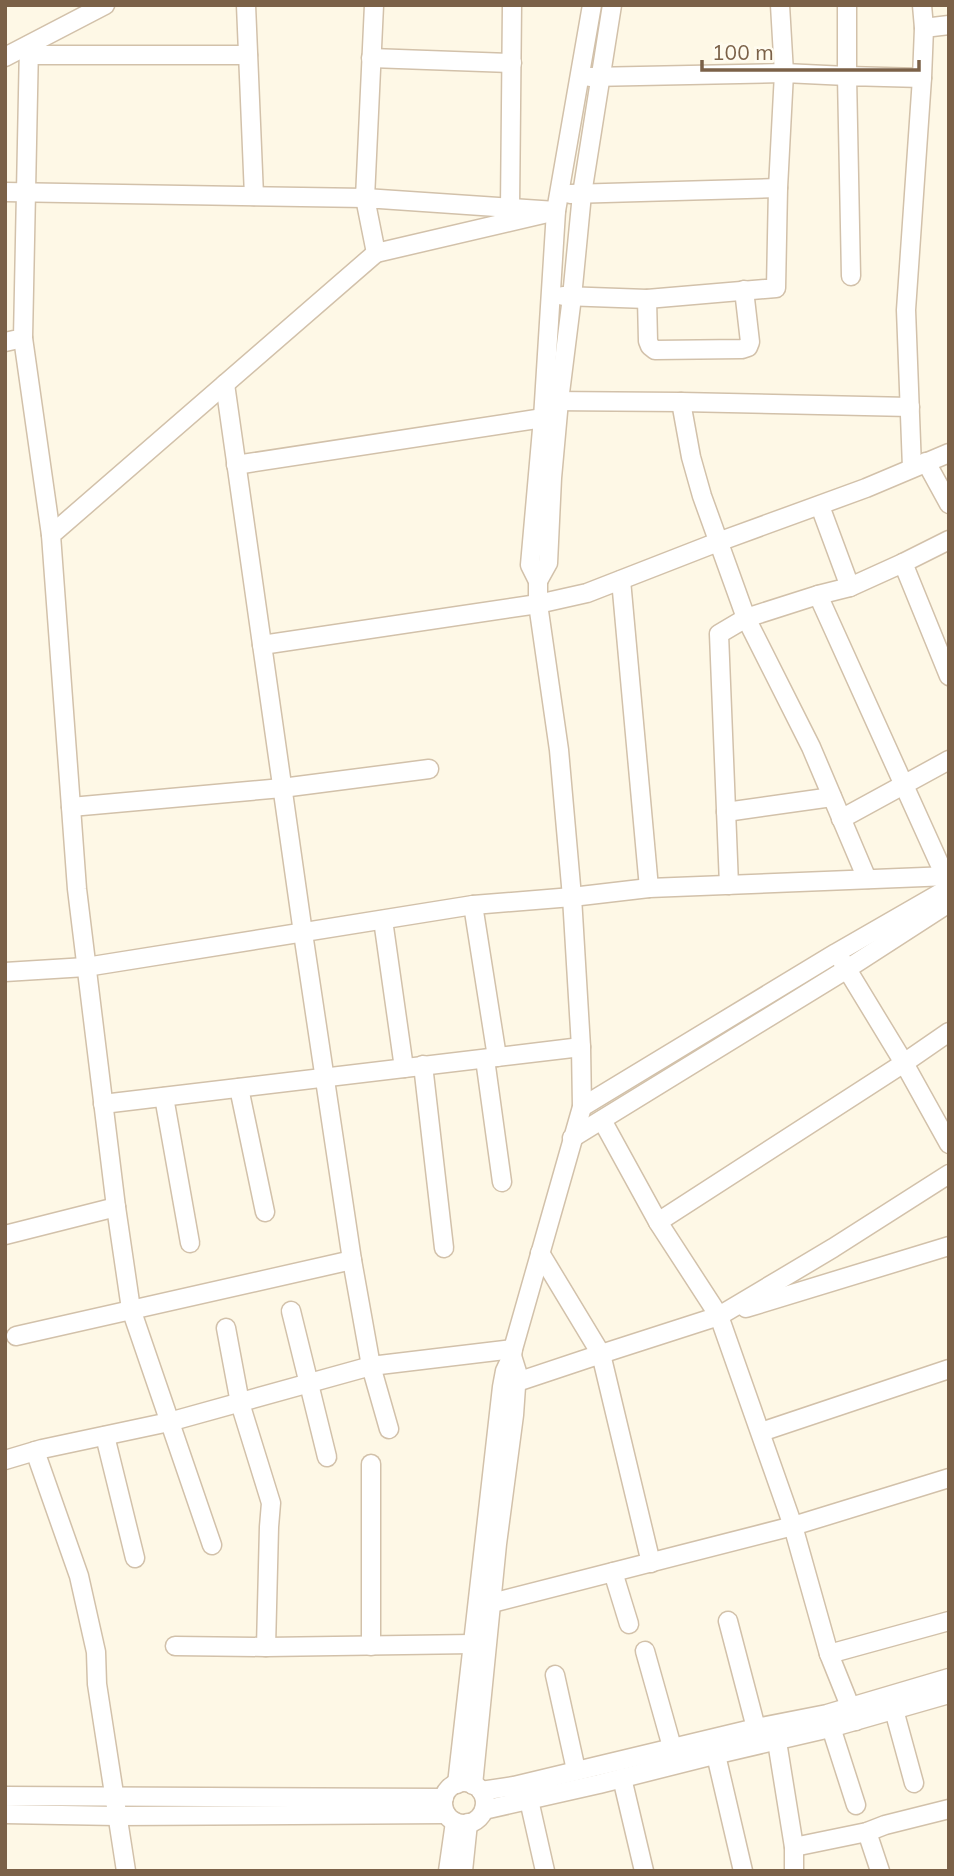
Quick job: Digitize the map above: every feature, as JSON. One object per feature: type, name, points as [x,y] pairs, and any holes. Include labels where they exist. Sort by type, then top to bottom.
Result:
[{"type":"street","points":[[246,5],[254,196]]},
{"type":"street","points":[[374,5],[365,198],[376,253]]},
{"type":"street","points":[[510,208],[512,5]]},
{"type":"street","points":[[549,407],[551,296],[558,202],[592,5]]},
{"type":"street","points":[[470,1787],[514,1415],[505,1371],[513,1352],[582,1107],[572,897],[559,750],[538,604],[538,581],[530,565],[549,407],[572,297],[582,194],[612,5]]},
{"type":"street","points":[[551,296],[647,299],[776,288],[784,73],[780,5]]},
{"type":"street","points":[[847,5],[851,276]]},
{"type":"street","points":[[922,5],[922,78],[906,310],[910,407],[919,466],[949,504]]},
{"type":"street","points":[[5,57],[29,50],[97,7]]},
{"type":"street","points":[[924,28],[949,26]]},
{"type":"street","points":[[29,50],[248,55]]},
{"type":"street","points":[[29,50],[23,338],[51,535],[77,889],[86,967],[131,1309],[212,1545]]},
{"type":"street","points":[[371,58],[512,63]]},
{"type":"street","points":[[579,78],[784,73],[922,78]]},
{"type":"street","points":[[51,535],[376,253],[582,194],[778,188]]},
{"type":"street","points":[[5,192],[365,198],[510,208],[558,202]]},
{"type":"street","points":[[647,299],[648,341],[654,350],[743,349],[748,347],[750,342],[744,290]]},
{"type":"street","points":[[5,342],[23,338]]},
{"type":"street","points":[[225,384],[352,1260],[371,1366],[389,1429]]},
{"type":"street","points":[[236,465],[549,407],[681,402],[910,407]]},
{"type":"street","points":[[681,402],[702,496],[746,618],[811,747],[867,879]]},
{"type":"street","points":[[262,645],[538,604],[587,593],[820,506],[949,453]]},
{"type":"street","points":[[820,506],[850,587]]},
{"type":"street","points":[[729,885],[719,634],[746,618],[850,587],[949,540]]},
{"type":"street","points":[[903,563],[949,676]]},
{"type":"street","points":[[621,580],[649,888]]},
{"type":"street","points":[[818,595],[947,880]]},
{"type":"street","points":[[841,819],[949,760]]},
{"type":"street","points":[[71,807],[282,788],[429,769]]},
{"type":"street","points":[[726,812],[832,797]]},
{"type":"street","points":[[5,972],[86,967],[473,905],[649,888],[867,879],[947,880]]},
{"type":"street","points":[[582,1107],[836,953],[947,880]]},
{"type":"street","points":[[572,1138],[847,969],[949,902]]},
{"type":"street","points":[[473,905],[502,1182]]},
{"type":"street","points":[[383,920],[404,1068]]},
{"type":"street","points":[[836,953],[904,1063],[949,1144]]},
{"type":"street","points":[[658,1222],[949,1032]]},
{"type":"street","points":[[103,1104],[581,1047]]},
{"type":"street","points":[[423,1065],[444,1248]]},
{"type":"street","points":[[239,1088],[265,1212]]},
{"type":"street","points":[[164,1097],[190,1243]]},
{"type":"street","points":[[602,1120],[658,1222],[719,1316],[793,1525],[830,1654],[853,1715]]},
{"type":"street","points":[[719,1316],[834,1248],[949,1174]]},
{"type":"street","points":[[5,1235],[116,1208]]},
{"type":"street","points":[[509,1384],[949,1246]]},
{"type":"street","points":[[540,1254],[601,1354],[651,1563]]},
{"type":"street","points":[[16,1336],[352,1260]]},
{"type":"street","points":[[291,1311],[327,1457]]},
{"type":"street","points":[[226,1328],[240,1403],[271,1503],[266,1647]]},
{"type":"street","points":[[5,1460],[169,1422],[371,1366],[513,1352]]},
{"type":"street","points":[[761,1432],[949,1369]]},
{"type":"street","points":[[5,1796],[115,1797],[453,1814],[475,1821],[484,1810],[485,1803],[470,1787],[473,1644],[509,1384]]},
{"type":"street","points":[[105,1436],[135,1558]]},
{"type":"street","points":[[35,1451],[79,1576],[96,1652],[97,1684],[125,1871]]},
{"type":"street","points":[[370,1646],[371,1464]]},
{"type":"street","points":[[492,1603],[793,1525],[949,1478]]},
{"type":"street","points":[[613,1572],[629,1624]]},
{"type":"street","points":[[728,1621],[769,1731],[794,1847],[794,1871]]},
{"type":"street","points":[[830,1654],[949,1621]]},
{"type":"street","points":[[175,1646],[473,1644]]},
{"type":"street","points":[[645,1651],[672,1747]]},
{"type":"street","points":[[555,1675],[576,1770]]},
{"type":"street","points":[[463,1871],[447,1792],[470,1787],[514,1786],[672,1747],[829,1721],[853,1715],[949,1678]]},
{"type":"street","points":[[853,1715],[894,1710],[949,1694]]},
{"type":"street","points":[[894,1710],[914,1783]]},
{"type":"street","points":[[829,1721],[856,1805]]},
{"type":"street","points":[[484,1810],[716,1755],[769,1731]]},
{"type":"street","points":[[716,1755],[743,1871]]},
{"type":"street","points":[[622,1778],[644,1871]]},
{"type":"street","points":[[529,1800],[544,1871]]},
{"type":"street","points":[[794,1847],[867,1832],[949,1809]]},
{"type":"street","points":[[5,1814],[453,1814]]},
{"type":"street","points":[[448,1871],[453,1814]]},
{"type":"street","points":[[867,1832],[880,1871]]}]
